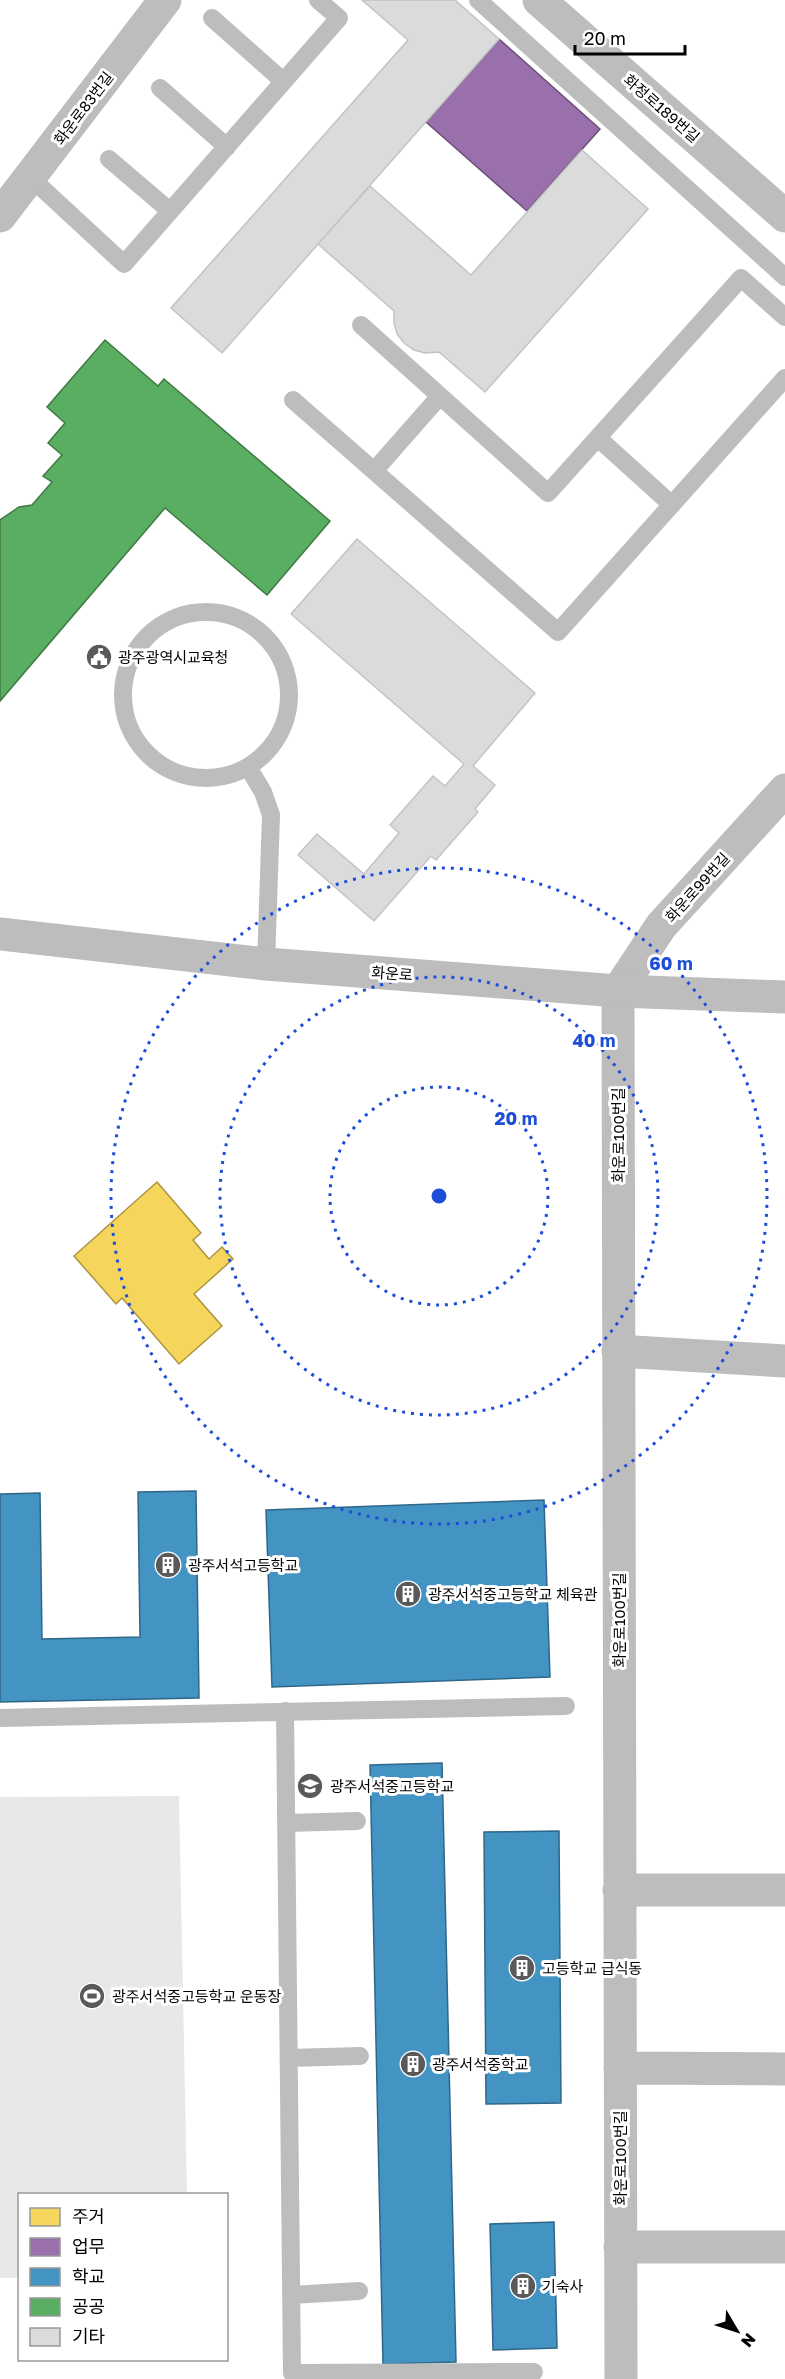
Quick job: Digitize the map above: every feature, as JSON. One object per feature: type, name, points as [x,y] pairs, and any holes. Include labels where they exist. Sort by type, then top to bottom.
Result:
[{"type":"street","name":"화운로83번길","points":[[0,216],[165,0]]},
{"type":"street","name":"화정로189번길","points":[[539,0],[785,216]]},
{"type":"street","name":"화운로99번길","points":[[618,991],[661,926],[785,790]]},
{"type":"street","name":"화운로","points":[[0,934],[266,964],[618,991],[785,997]]},
{"type":"street","name":"화운로100번길","points":[[618,991],[621,2379]]},
{"type":"street","points":[[618,1351],[785,1361]]},
{"type":"street","points":[[619,1890],[785,1890]]},
{"type":"street","points":[[620,2068],[785,2069]]},
{"type":"street","points":[[620,2247],[785,2247]]},
{"type":"lane","points":[[30,177],[124,264],[339,18],[318,0]]},
{"type":"lane","points":[[478,0],[785,277]]},
{"type":"lane","points":[[212,18],[284,81]]},
{"type":"lane","points":[[160,88],[226,147]]},
{"type":"lane","points":[[109,159],[170,211]]},
{"type":"lane","points":[[361,325],[548,493],[741,278],[785,318]]},
{"type":"lane","points":[[293,400],[558,632],[785,378]]},
{"type":"lane","points":[[374,471],[440,396]]},
{"type":"lane","points":[[598,438],[672,505]]},
{"type":"lane","points":[[197,612],[225,613],[251,624],[272,644],[285,668],[290,697],[285,724],[270,749],[248,767],[226,776],[202,778],[179,774],[158,763],[141,747],[129,726],[123,703],[124,679],[133,656],[147,637],[170,620],[197,612]]},
{"type":"lane","points":[[248,767],[263,792],[271,815],[266,964]]},
{"type":"lane","points":[[0,1718],[566,1706]]},
{"type":"lane","points":[[285,1711],[292,2373],[534,2372]]},
{"type":"lane","points":[[286,1823],[357,1821]]},
{"type":"lane","points":[[289,2058],[360,2055]]},
{"type":"lane","points":[[291,2295],[359,2291]]},
{"type":"shaded area","name":"광주서석중고등학교 운동장","points":[[179,1796],[187,2193],[18,2193],[18,2278],[0,2278],[0,1797]]},
{"type":"building: 주거","points":[[157,1182],[201,1233],[193,1240],[209,1259],[222,1247],[233,1259],[194,1294],[222,1326],[179,1364],[122,1298],[116,1304],[74,1256]]},
{"type":"building: 업무","points":[[499,39],[600,129],[527,211],[426,122]]},
{"type":"building: 학교","name":"광주서석고등학교","points":[[196,1491],[199,1698],[0,1702],[0,1494],[40,1493],[42,1639],[140,1637],[138,1492]]},
{"type":"building: 학교","name":"광주서석중고등학교 체육관","points":[[544,1500],[550,1677],[272,1687],[266,1510]]},
{"type":"building: 학교","name":"광주서석중학교","points":[[442,1763],[456,2362],[383,2364],[370,1765]]},
{"type":"building: 학교","name":"고등학교 급식동","points":[[559,1831],[561,2103],[486,2104],[484,1832]]},
{"type":"building: 학교","name":"기숙사","points":[[554,2222],[557,2348],[493,2350],[490,2224]]},
{"type":"building: 공공","points":[[105,340],[158,386],[164,379],[330,521],[267,595],[165,508],[0,701],[0,520],[19,507],[32,505],[52,482],[43,476],[62,455],[48,443],[65,423],[47,407]]},
{"type":"building: 기타","points":[[362,0],[455,0],[499,39],[222,353],[171,308],[408,40]]},
{"type":"building: 기타","points":[[582,150],[648,209],[485,392],[439,352],[425,353],[414,350],[404,343],[397,334],[394,311],[318,244],[370,186],[471,275]]},
{"type":"building: 기타","points":[[357,539],[535,693],[473,766],[495,785],[475,809],[478,812],[436,860],[431,856],[374,921],[298,855],[317,834],[364,874],[399,833],[390,825],[433,776],[445,786],[464,764],[291,614]]},
{"type":"place","name":"광주광역시교육청","points":[[99,657]]},
{"type":"place","name":"광주서석고등학교","points":[[168,1565]]},
{"type":"place","name":"광주서석중고등학교 체육관","points":[[408,1594]]},
{"type":"place","name":"광주서석중고등학교","points":[[310,1786]]},
{"type":"place","name":"고등학교 급식동","points":[[522,1968]]},
{"type":"place","name":"광주서석중고등학교 운동장","points":[[92,1996]]},
{"type":"place","name":"광주서석중학교","points":[[413,2064]]},
{"type":"place","name":"기숙사","points":[[523,2286]]}]
